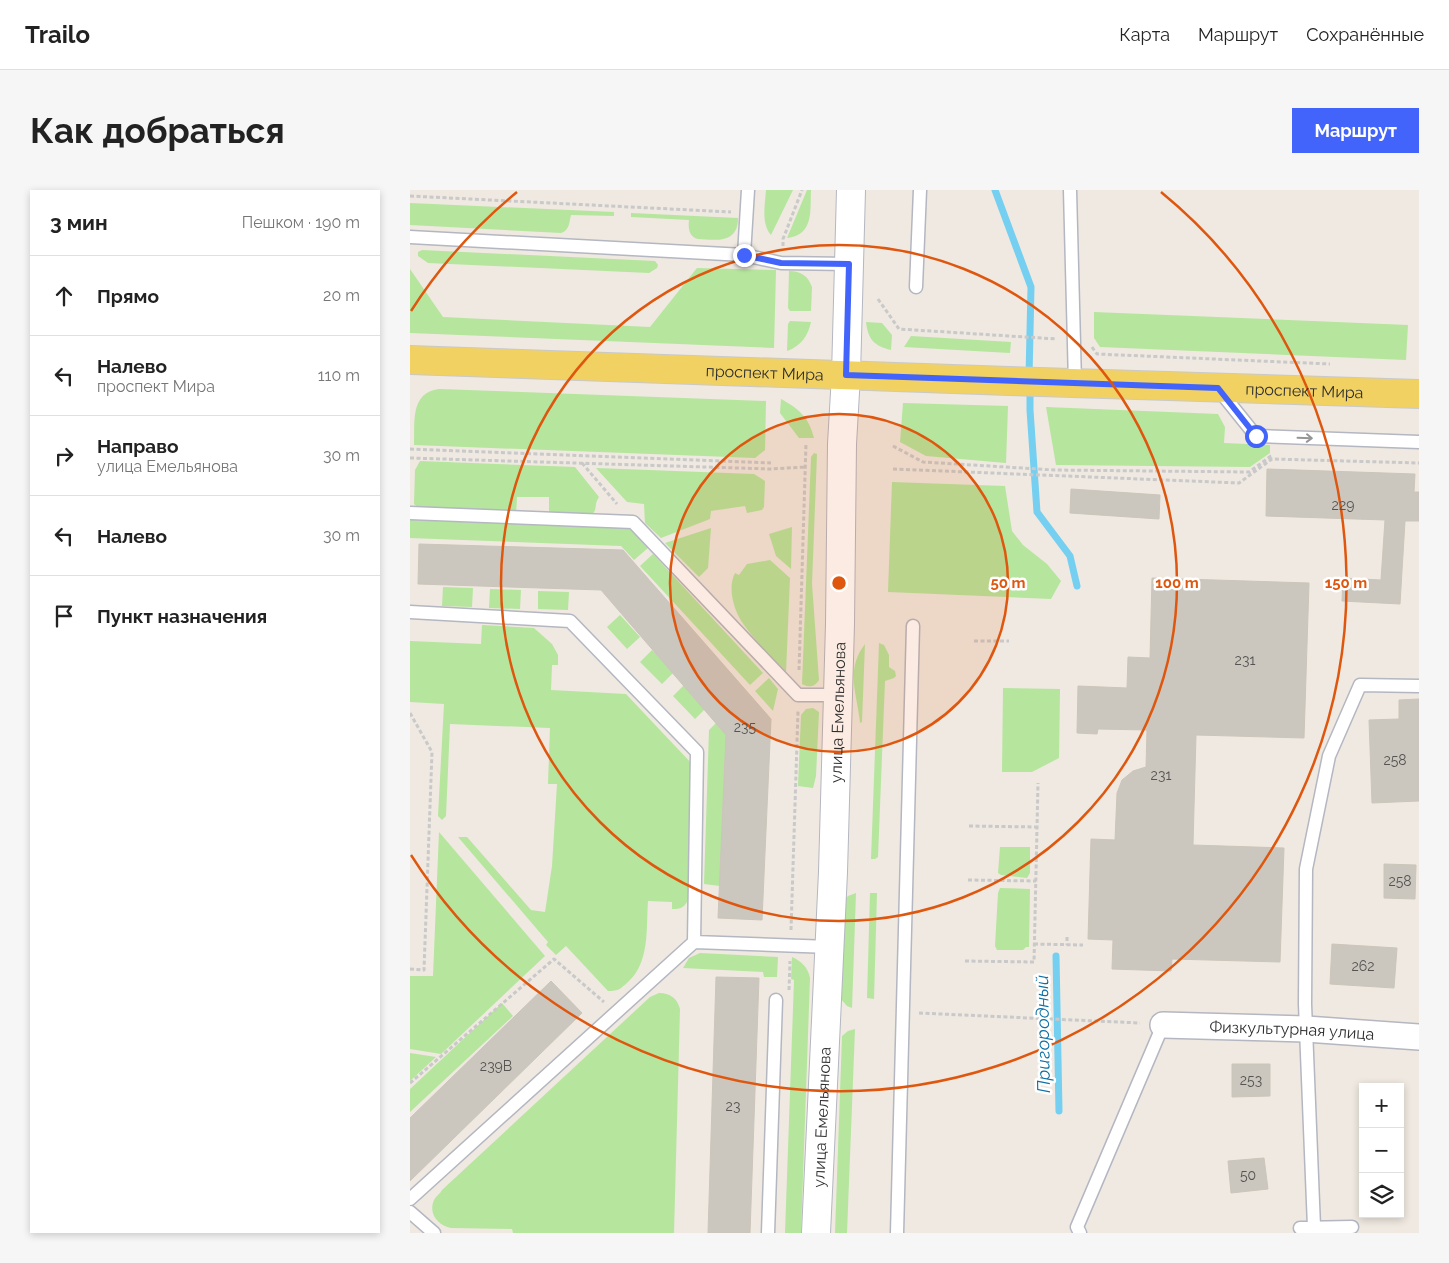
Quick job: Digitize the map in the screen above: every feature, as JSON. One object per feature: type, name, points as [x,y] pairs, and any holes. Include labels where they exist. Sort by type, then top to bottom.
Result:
[{"type":"main road","name":"улица Емельянова","points":[[816,1233],[830,947],[838,695],[842,444],[846,375],[851,190]]},
{"type":"main road","name":"проспект Мира","points":[[410,360],[1419,394]]},
{"type":"street","name":"Физкультурная улица","points":[[1163,1024],[1306,1029],[1419,1037]]},
{"type":"lane","points":[[744,255],[748,190]]},
{"type":"lane","points":[[916,287],[920,190]]},
{"type":"lane","points":[[1070,190],[1075,383]]},
{"type":"lane","points":[[410,237],[744,255],[781,263],[849,264]]},
{"type":"lane","points":[[1218,388],[1256,436],[1419,442]]},
{"type":"lane","points":[[410,513],[633,522],[798,695],[838,695]]},
{"type":"lane","points":[[410,612],[570,621],[697,752],[694,942]]},
{"type":"lane","points":[[897,1233],[913,626]]},
{"type":"lane","points":[[1314,1227],[1305,1004],[1306,869],[1329,756],[1360,685],[1419,686]]},
{"type":"lane","points":[[410,1199],[694,942],[830,947]]},
{"type":"lane","points":[[768,1233],[776,1000]]},
{"type":"lane","points":[[1080,1233],[1078,1227],[1163,1024]]},
{"type":"lane","points":[[410,1212],[434,1233]]},
{"type":"lane","points":[[1300,1228],[1352,1227]]},
{"type":"path","points":[[781,263],[783,239],[802,190]]},
{"type":"path","points":[[410,196],[746,214]]},
{"type":"path","points":[[878,299],[899,329],[1088,341],[1097,354],[1331,364]]},
{"type":"path","points":[[789,995],[806,443]]},
{"type":"path","points":[[893,446],[924,462],[1055,470],[1250,472],[1271,456],[1419,462]]},
{"type":"path","points":[[410,448],[771,463]]},
{"type":"path","points":[[410,458],[770,469],[806,467]]},
{"type":"path","points":[[893,469],[1239,483],[1272,459],[1419,462]]},
{"type":"path","points":[[581,462],[633,522]]},
{"type":"path","points":[[974,640],[1009,642]]},
{"type":"path","points":[[410,713],[432,752],[424,970],[410,969]]},
{"type":"path","points":[[965,961],[1034,962],[1038,783]]},
{"type":"path","points":[[969,826],[1037,827]]},
{"type":"path","points":[[968,880],[1036,881]]},
{"type":"path","points":[[1067,936],[1067,945]]},
{"type":"path","points":[[1034,944],[1083,945]]},
{"type":"path","points":[[410,1083],[554,959],[616,1012]]},
{"type":"path","points":[[903,1013],[1163,1024]]},
{"type":"green space","points":[[766,190],[793,190],[771,235],[765,220]]},
{"type":"green space","points":[[807,190],[811,190],[809,221],[802,232],[787,238]]},
{"type":"green space","points":[[410,203],[614,212],[614,216],[571,215],[568,228],[561,233],[410,225]]},
{"type":"green space","points":[[631,213],[738,218],[737,226],[730,236],[725,239],[712,240],[695,238],[689,229],[689,220],[631,217]]},
{"type":"green space","points":[[422,250],[655,261],[658,265],[657,268],[649,273],[428,263],[418,256],[418,252]]},
{"type":"green space","points":[[697,268],[776,270],[774,348],[410,333],[410,269],[443,317],[650,327]]},
{"type":"green space","points":[[789,271],[800,273],[810,283],[812,287],[811,311],[790,311],[788,308]]},
{"type":"green space","points":[[1094,312],[1408,325],[1406,360],[1100,347],[1094,338]]},
{"type":"green space","points":[[790,321],[811,322],[803,340],[787,351],[788,324]]},
{"type":"green space","points":[[866,322],[882,323],[892,335],[891,350],[873,341],[868,333]]},
{"type":"green space","points":[[911,336],[1011,342],[1010,353],[904,347]]},
{"type":"green space","points":[[439,389],[766,401],[765,450],[755,458],[414,445],[415,418],[419,402],[423,396]]},
{"type":"green space","points":[[781,399],[802,414],[809,424],[814,438],[799,438],[780,413]]},
{"type":"green space","points":[[903,403],[1008,406],[1006,463],[926,456],[900,442]]},
{"type":"green space","points":[[1046,407],[1218,414],[1225,427],[1224,443],[1270,445],[1270,453],[1250,467],[1056,465]]},
{"type":"green space","points":[[814,453],[817,454],[812,584],[819,680],[814,685],[807,686],[802,684],[811,457]]},
{"type":"green space","points":[[420,461],[575,467],[599,497],[590,517],[549,516],[549,497],[517,497],[516,515],[421,511],[414,504],[415,470]]},
{"type":"green space","points":[[596,468],[754,474],[765,481],[764,507],[762,510],[747,513],[745,506],[711,511],[710,519],[661,538],[645,523],[644,504],[627,502]]},
{"type":"green space","points":[[892,482],[1005,486],[1012,531],[1023,545],[1047,564],[1061,581],[1051,599],[888,592]]},
{"type":"green space","points":[[410,520],[629,528],[648,548],[634,560],[621,546],[410,538]]},
{"type":"green space","points":[[792,527],[791,569],[776,556],[769,534]]},
{"type":"green space","points":[[711,528],[708,568],[699,577],[665,543]]},
{"type":"green space","points":[[653,554],[763,673],[750,685],[640,566]]},
{"type":"green space","points":[[770,560],[790,578],[786,673],[740,620],[732,593],[735,573],[739,575],[747,564]]},
{"type":"green space","points":[[443,587],[473,588],[472,607],[442,606]]},
{"type":"green space","points":[[490,589],[521,590],[520,609],[489,608]]},
{"type":"green space","points":[[538,591],[569,592],[568,610],[538,609]]},
{"type":"green space","points":[[620,615],[640,637],[627,649],[607,627]]},
{"type":"green space","points":[[482,625],[534,628],[552,644],[558,655],[558,665],[552,665],[551,690],[626,694],[693,765],[688,900],[684,906],[675,909],[672,909],[672,902],[648,901],[646,944],[640,965],[628,982],[617,990],[608,991],[566,946],[556,955],[546,945],[548,942],[458,837],[467,837],[531,910],[545,912],[552,866],[557,784],[548,784],[550,728],[450,724],[446,816],[442,820],[438,816],[444,704],[410,702],[410,641],[481,644]]},
{"type":"green space","points":[[879,643],[884,645],[889,655],[889,667],[895,671],[896,676],[885,681],[878,857],[871,859]]},
{"type":"green space","points":[[865,644],[862,722],[860,723],[854,673],[855,663]]},
{"type":"green space","points":[[652,650],[674,672],[662,684],[640,662]]},
{"type":"green space","points":[[769,678],[778,689],[773,711],[755,691]]},
{"type":"green space","points":[[684,685],[706,708],[695,719],[673,696]]},
{"type":"green space","points":[[1003,688],[1060,689],[1059,758],[1032,772],[1002,772]]},
{"type":"green space","points":[[813,708],[819,712],[816,776],[813,788],[798,786],[801,715],[806,709]]},
{"type":"green space","points":[[718,721],[728,732],[720,886],[704,884],[709,730]]},
{"type":"green space","points":[[439,832],[545,956],[441,1054],[410,1049],[410,976],[433,976]]},
{"type":"green space","points":[[1000,847],[1030,847],[1030,873],[1027,878],[998,873]]},
{"type":"green space","points":[[1000,888],[1030,889],[1029,947],[1023,950],[997,950],[995,946],[998,893]]},
{"type":"green space","points":[[856,893],[852,1008],[847,1006],[840,998],[844,900]]},
{"type":"green space","points":[[870,893],[877,893],[874,999],[867,998]]},
{"type":"green space","points":[[700,953],[778,957],[777,977],[764,977],[763,972],[683,968],[689,958]]},
{"type":"green space","points":[[792,957],[804,965],[810,978],[801,1233],[785,1233],[794,980],[791,979]]},
{"type":"green space","points":[[659,993],[672,997],[680,1009],[674,1233],[513,1233],[512,1229],[451,1228],[438,1222],[433,1214],[432,1205],[442,1190],[650,997]]},
{"type":"green space","points":[[502,1003],[513,1016],[410,1112],[410,1089]]},
{"type":"green space","points":[[855,1029],[847,1233],[835,1233],[842,1036],[848,1031]]},
{"type":"green space","points":[[410,1053],[436,1057],[410,1081]]},
{"type":"building","points":[[1267,469],[1415,474],[1414,492],[1419,492],[1419,521],[1405,521],[1400,604],[1342,601],[1343,578],[1381,580],[1385,520],[1266,516]]},
{"type":"building","points":[[1071,489],[1160,495],[1159,519],[1070,513]]},
{"type":"building","points":[[419,544],[623,550],[771,719],[762,920],[718,918],[726,735],[601,590],[418,584]]},
{"type":"building","points":[[1152,578],[1309,583],[1304,738],[1196,735],[1193,845],[1284,848],[1280,962],[1172,959],[1171,971],[1112,969],[1113,940],[1088,939],[1091,839],[1115,840],[1117,793],[1122,780],[1133,771],[1146,767],[1147,730],[1098,729],[1097,734],[1077,733],[1078,686],[1127,688],[1128,657],[1150,658]]},
{"type":"building","points":[[1419,699],[1419,801],[1372,803],[1369,720],[1399,719],[1399,700]]},
{"type":"building","points":[[1384,864],[1416,865],[1415,899],[1384,898]]},
{"type":"building","points":[[1332,944],[1397,948],[1394,988],[1330,984]]},
{"type":"building","points":[[716,977],[759,978],[750,1233],[708,1233]]},
{"type":"building","points":[[551,981],[582,1013],[410,1181],[410,1118]]},
{"type":"building","points":[[1232,1064],[1270,1064],[1270,1096],[1232,1097]]},
{"type":"building","points":[[1264,1158],[1268,1189],[1231,1193],[1228,1161]]},
{"type":"waterway","name":"Пригородный","points":[[995,190],[1031,287],[1029,377]]},
{"type":"waterway","name":"Пригородный","points":[[1030,388],[1037,512],[1070,556],[1077,586]]},
{"type":"waterway","name":"Пригородный","points":[[1056,956],[1059,1111]]},
{"type":"route","points":[[744,255],[781,263],[849,264],[846,375],[1218,388],[1256,436]]}]
